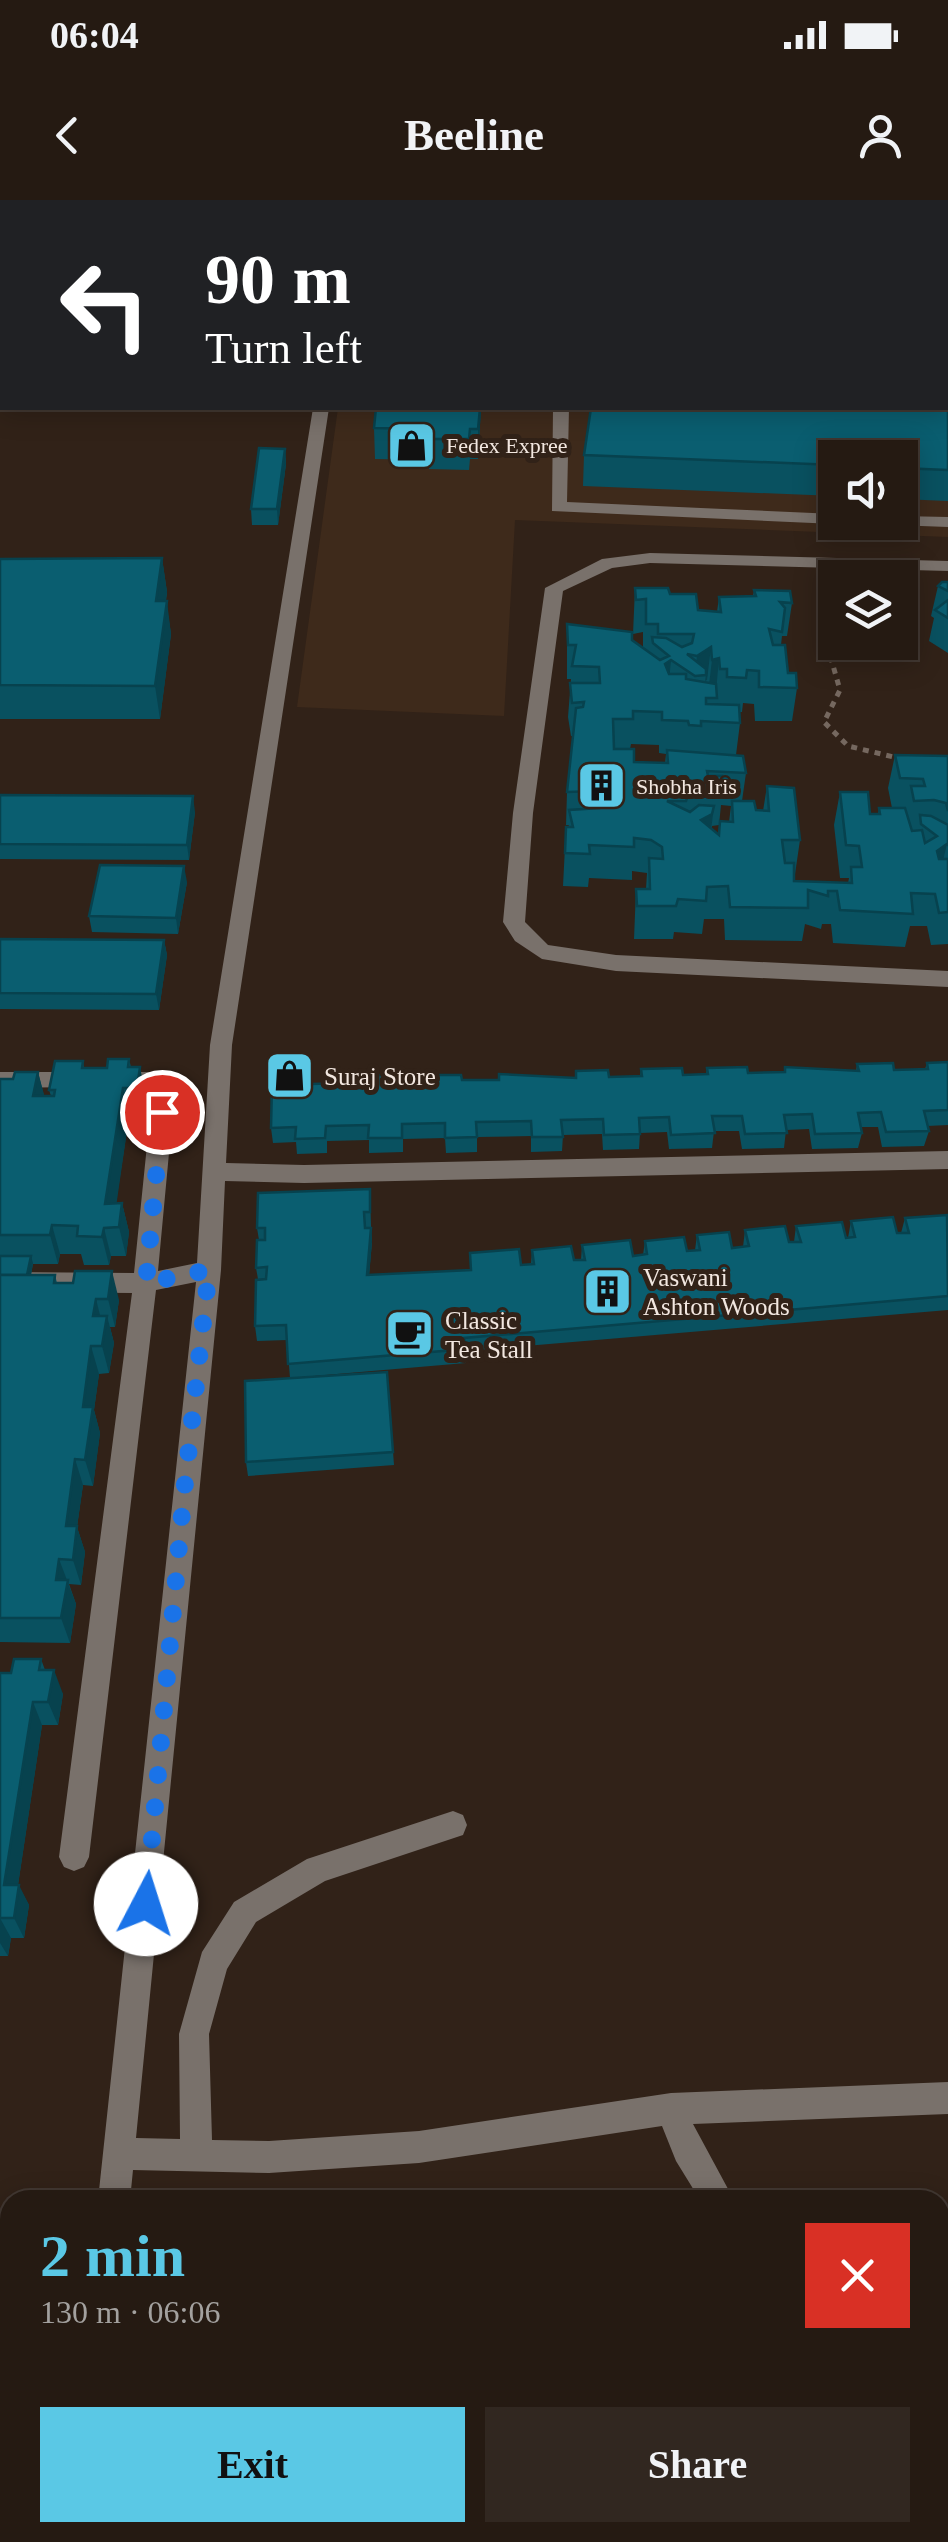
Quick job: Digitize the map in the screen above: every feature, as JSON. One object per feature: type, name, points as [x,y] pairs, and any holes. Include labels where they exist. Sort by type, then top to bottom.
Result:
[{"type":"street","points":[[115,2190],[209,1270],[222,1046],[321,410]]},
{"type":"street","points":[[561,410],[558,507],[818,518]]},
{"type":"street","points":[[918,521],[948,522]]},
{"type":"street","points":[[818,562],[650,558],[608,563],[554,588],[523,812],[514,922],[522,936],[542,952],[616,962],[948,979]]},
{"type":"street","points":[[918,565],[948,566]]},
{"type":"street","points":[[0,1080],[165,1078],[146,1283],[74,1856]]},
{"type":"street","points":[[214,1172],[304,1174],[948,1160]]},
{"type":"street","points":[[0,1282],[146,1283],[209,1270]]},
{"type":"street","points":[[196,2156],[194,2034],[213,1963],[246,1912],[317,1869],[453,1825]]},
{"type":"street","points":[[119,2154],[270,2156],[419,2147],[671,2109],[948,2098]]},
{"type":"street","points":[[671,2109],[687,2150],[712,2190]]},
{"type":"path","points":[[831,660],[840,690],[824,722],[834,738],[850,750],[905,760]]},
{"type":"shaded area","points":[[338,410],[948,410],[948,537],[918,536],[918,440],[818,440],[818,532],[515,520],[504,716],[297,707]]},
{"type":"building","points":[[376,410],[480,410],[478,429],[470,429],[469,439],[428,439],[429,429],[374,428]]},
{"type":"building","points":[[591,410],[948,410],[948,470],[918,469],[918,440],[818,440],[818,464],[584,455]]},
{"type":"building","points":[[259,448],[285,449],[277,509],[251,509]]},
{"type":"building","points":[[162,558],[156,601],[167,601],[155,686],[0,685],[0,559]]},
{"type":"building","points":[[635,588],[668,588],[670,594],[696,594],[698,610],[721,612],[719,597],[756,596],[754,590],[790,591],[792,603],[780,602],[785,608],[782,632],[769,629],[773,645],[785,645],[788,673],[796,673],[797,688],[759,687],[759,671],[747,670],[746,678],[727,677],[727,669],[720,669],[719,658],[712,660],[711,647],[697,656],[687,654],[706,669],[706,675],[695,676],[671,660],[665,664],[669,674],[686,674],[686,679],[716,684],[717,698],[706,698],[706,704],[739,705],[740,723],[701,721],[701,726],[689,725],[688,721],[662,720],[662,712],[633,711],[633,719],[613,719],[614,749],[634,749],[634,762],[668,763],[667,750],[743,756],[746,773],[707,771],[708,776],[722,776],[723,792],[688,795],[686,801],[667,801],[690,812],[699,805],[714,806],[712,814],[701,820],[719,835],[720,821],[733,822],[732,801],[754,801],[756,810],[769,811],[767,786],[794,788],[800,840],[782,840],[785,863],[794,863],[794,881],[852,883],[851,867],[862,867],[859,846],[846,845],[840,792],[868,792],[870,814],[880,814],[879,808],[905,808],[912,831],[922,830],[925,843],[937,836],[921,824],[920,815],[931,816],[948,825],[948,845],[937,851],[939,859],[948,859],[948,912],[939,913],[935,894],[911,893],[913,914],[840,910],[837,891],[828,891],[828,896],[808,890],[808,908],[730,907],[728,886],[707,887],[706,901],[678,899],[676,906],[637,906],[636,889],[650,889],[649,858],[663,859],[662,847],[651,840],[634,838],[634,847],[589,845],[590,854],[565,853],[566,827],[573,827],[569,810],[599,808],[597,791],[567,792],[576,708],[583,707],[584,702],[572,703],[570,683],[600,683],[599,667],[572,666],[576,645],[568,645],[567,624],[632,632],[632,640],[660,660],[669,656],[653,643],[652,637],[666,638],[682,647],[692,643],[694,634],[658,634],[658,624],[646,624],[646,599],[636,600]]},
{"type":"building","points":[[948,600],[948,618],[935,610]]},
{"type":"building","points":[[895,755],[948,756],[948,811],[946,803],[914,801],[911,786],[925,786],[923,779],[900,778]]},
{"type":"building","points":[[0,795],[193,796],[187,845],[0,844]]},
{"type":"building","points":[[100,865],[184,866],[176,918],[89,916]]},
{"type":"building","points":[[0,939],[164,940],[156,994],[0,993]]},
{"type":"building","points":[[108,1059],[129,1059],[128,1067],[140,1067],[137,1088],[123,1088],[105,1204],[122,1203],[119,1227],[104,1228],[102,1237],[77,1236],[78,1226],[52,1225],[50,1235],[0,1235],[0,1079],[13,1079],[15,1072],[38,1072],[33,1096],[54,1096],[55,1090],[49,1090],[55,1061],[83,1061],[82,1068],[107,1068]]},
{"type":"building","points":[[948,1062],[948,1110],[924,1111],[929,1131],[886,1132],[881,1112],[858,1113],[862,1133],[815,1134],[812,1114],[784,1115],[787,1133],[745,1134],[742,1116],[712,1116],[715,1133],[671,1135],[669,1117],[639,1118],[640,1134],[604,1135],[603,1119],[561,1120],[563,1137],[532,1137],[531,1121],[476,1122],[477,1137],[445,1138],[445,1123],[402,1124],[402,1138],[368,1138],[369,1125],[326,1126],[325,1138],[295,1139],[296,1127],[271,1128],[272,1085],[280,1085],[280,1076],[311,1076],[310,1084],[350,1083],[350,1075],[389,1075],[389,1082],[425,1081],[425,1075],[499,1080],[499,1074],[576,1078],[576,1071],[608,1070],[609,1077],[642,1076],[641,1069],[682,1068],[683,1075],[708,1074],[707,1068],[747,1067],[748,1073],[785,1072],[785,1067],[859,1071],[857,1064],[893,1063],[894,1070],[928,1069],[927,1063]]},
{"type":"building","name":"Vaswani Ashton Woods","points":[[370,1189],[370,1212],[364,1212],[365,1228],[371,1228],[367,1275],[471,1270],[470,1253],[519,1249],[521,1265],[534,1264],[532,1250],[571,1246],[574,1260],[585,1260],[582,1245],[630,1240],[633,1256],[647,1254],[645,1241],[684,1237],[687,1251],[700,1250],[697,1235],[729,1232],[732,1248],[749,1246],[745,1230],[785,1226],[789,1242],[801,1242],[796,1226],[842,1222],[846,1238],[855,1237],[851,1221],[893,1217],[897,1233],[909,1233],[905,1218],[947,1215],[948,1296],[464,1338],[466,1349],[288,1364],[286,1325],[255,1326],[256,1280],[266,1279],[267,1267],[256,1268],[257,1240],[265,1240],[265,1228],[257,1228],[258,1193]]},
{"type":"building","points":[[0,1256],[31,1256],[27,1275],[0,1275]]},
{"type":"building","points":[[75,1271],[112,1271],[108,1299],[96,1299],[93,1316],[107,1316],[102,1346],[91,1346],[83,1407],[93,1407],[85,1460],[75,1459],[66,1526],[77,1526],[73,1560],[59,1559],[56,1580],[68,1580],[61,1618],[0,1618],[0,1275],[55,1275],[54,1283],[73,1283]]},
{"type":"building","points":[[387,1372],[393,1452],[246,1462],[245,1381]]},
{"type":"building","points":[[14,1659],[41,1659],[39,1670],[54,1670],[48,1702],[33,1702],[4,1885],[19,1885],[14,1918],[0,1918],[0,1673],[11,1673]]},
{"type":"place","name":"Fedex Expree","points":[[411,445]]},
{"type":"place","name":"Shobha Iris","points":[[601,786]]},
{"type":"place","name":"Suraj Store","points":[[289,1076]]},
{"type":"place","name":"Vaswani Ashton Woods","points":[[608,1291]]},
{"type":"place","name":"Classic Tea Stall","points":[[410,1334]]},
{"type":"route","points":[[146,1904],[209,1270],[146,1283],[162,1112]]}]
